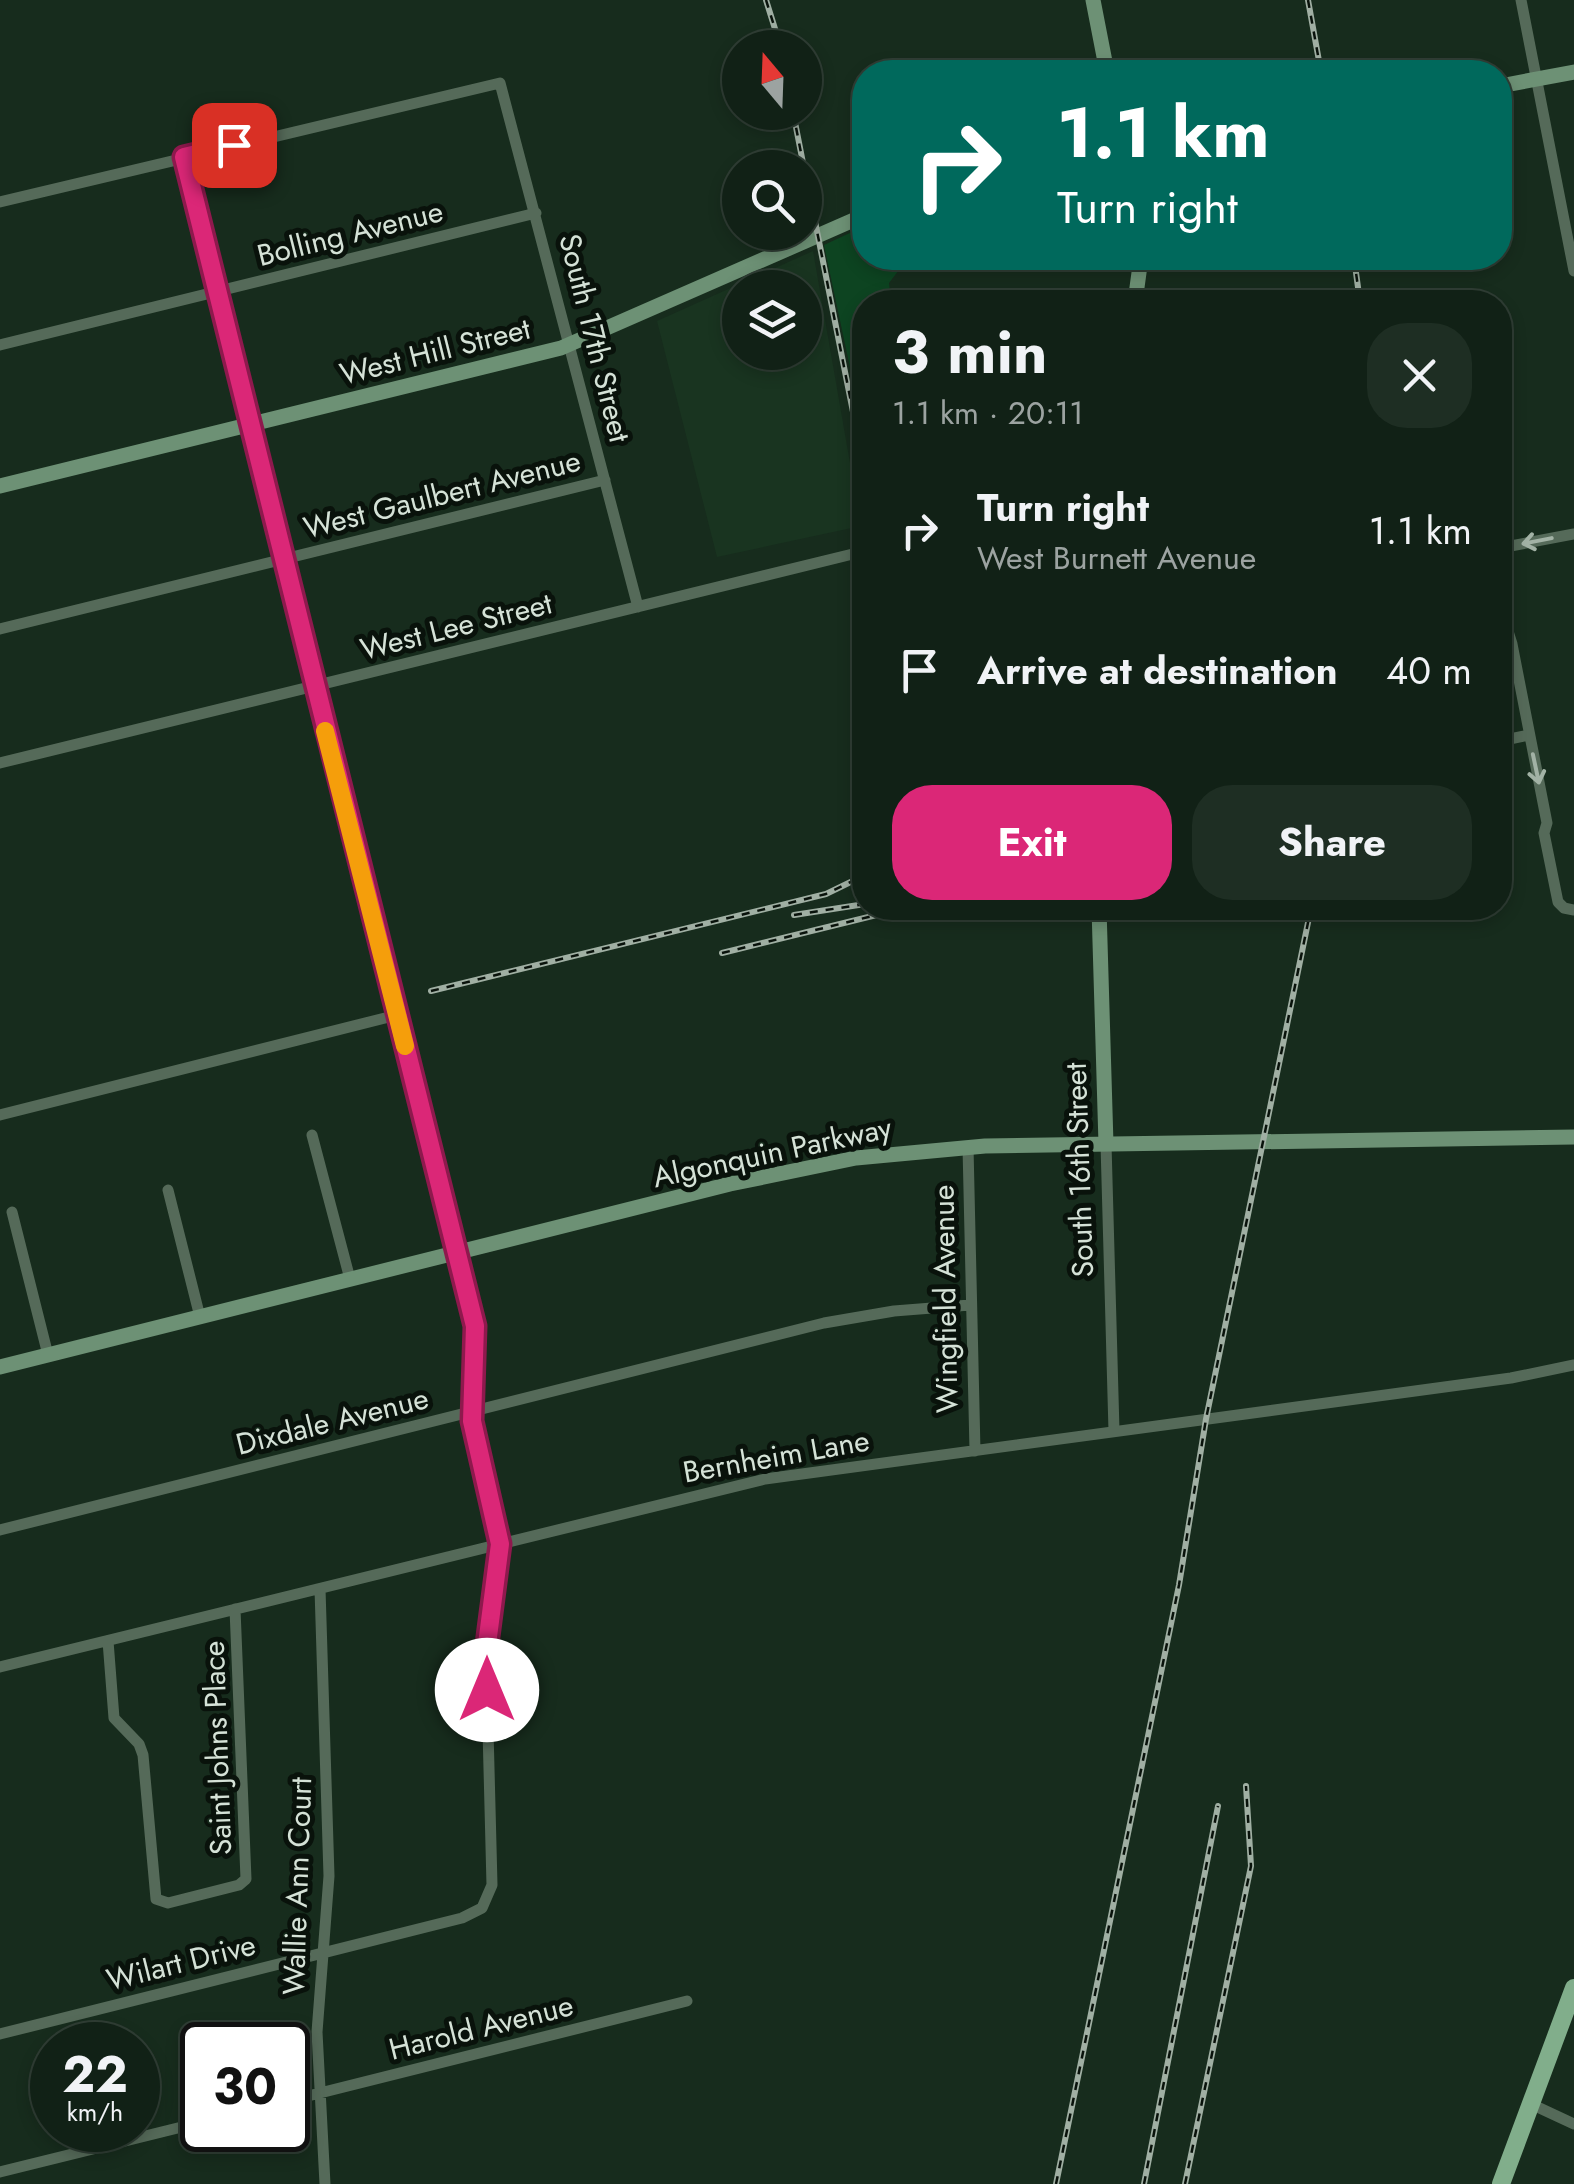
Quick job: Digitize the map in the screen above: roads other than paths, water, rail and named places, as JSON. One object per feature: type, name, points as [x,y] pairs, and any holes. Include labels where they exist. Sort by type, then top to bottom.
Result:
[{"type":"main road","points":[[1093,0],[1105,60]]},
{"type":"main road","points":[[1512,84],[1574,72]]},
{"type":"main road","name":"West Hill Street","points":[[0,486],[571,345],[852,221]]},
{"type":"main road","name":"South 16th Street","points":[[1100,920],[1106,1144]]},
{"type":"main road","name":"Algonquin Parkway","points":[[0,1366],[788,1171],[856,1158],[968,1147],[1574,1137]]},
{"type":"main road","points":[[1501,2184],[1574,1988]]},
{"type":"street","points":[[1521,0],[1574,271]]},
{"type":"street","name":"South 17th Street","points":[[184,157],[500,83],[638,607]]},
{"type":"street","points":[[0,202],[184,157],[475,1326],[472,1411],[500,1544]]},
{"type":"street","name":"Bolling Avenue","points":[[0,345],[536,213]]},
{"type":"street","name":"West Gaulbert Avenue","points":[[0,629],[605,480]]},
{"type":"street","points":[[1512,546],[1574,534]]},
{"type":"street","name":"West Lee Street","points":[[0,763],[852,554]]},
{"type":"street","points":[[1512,659],[1558,902],[1574,910]]},
{"type":"street","points":[[1512,739],[1529,735]]},
{"type":"street","points":[[0,1115],[397,1015]]},
{"type":"street","points":[[312,1136],[350,1279]]},
{"type":"street","name":"South 16th Street","points":[[1106,1144],[1114,1431]]},
{"type":"street","name":"Wingfield Avenue","points":[[968,1147],[974,1450]]},
{"type":"street","points":[[168,1190],[200,1317]]},
{"type":"street","points":[[12,1212],[48,1355]]},
{"type":"street","name":"Dixdale Avenue","points":[[0,1530],[824,1323],[894,1311],[970,1306]]},
{"type":"street","name":"Bernheim Lane","points":[[0,1667],[724,1487],[1511,1378],[1574,1365]]},
{"type":"street","name":"Wilart Drive","points":[[0,2034],[462,1918],[487,1903],[492,1885],[486,1652],[500,1544]]},
{"type":"street","name":"Wallie Ann Court","points":[[320,1589],[328,1876],[317,2032],[325,2184]]},
{"type":"street","name":"Saint Johns Place","points":[[108,1640],[114,1718],[140,1744],[143,1755],[156,1899],[168,1903],[186,1899],[240,1885],[246,1879],[235,1610]]},
{"type":"street","name":"Harold Avenue","points":[[310,2095],[687,2000]]},
{"type":"street","points":[[1530,2104],[1574,2124]]},
{"type":"street","points":[[0,2172],[180,2127]]},
{"type":"railway","points":[[766,0],[775,30]]},
{"type":"railway","points":[[1308,0],[1319,60]]},
{"type":"railway","points":[[797,130],[800,150]]},
{"type":"railway","points":[[821,250],[852,407]]},
{"type":"railway","points":[[1356,270],[1358,290]]},
{"type":"railway","points":[[431,991],[826,894],[852,881]]},
{"type":"railway","points":[[794,915],[852,906]]},
{"type":"railway","points":[[722,953],[856,920]]},
{"type":"railway","points":[[1056,2184],[1179,1585],[1206,1419],[1309,920]]},
{"type":"railway","points":[[1185,2184],[1251,1866],[1246,1786]]},
{"type":"railway","points":[[1144,2184],[1218,1806]]}]
